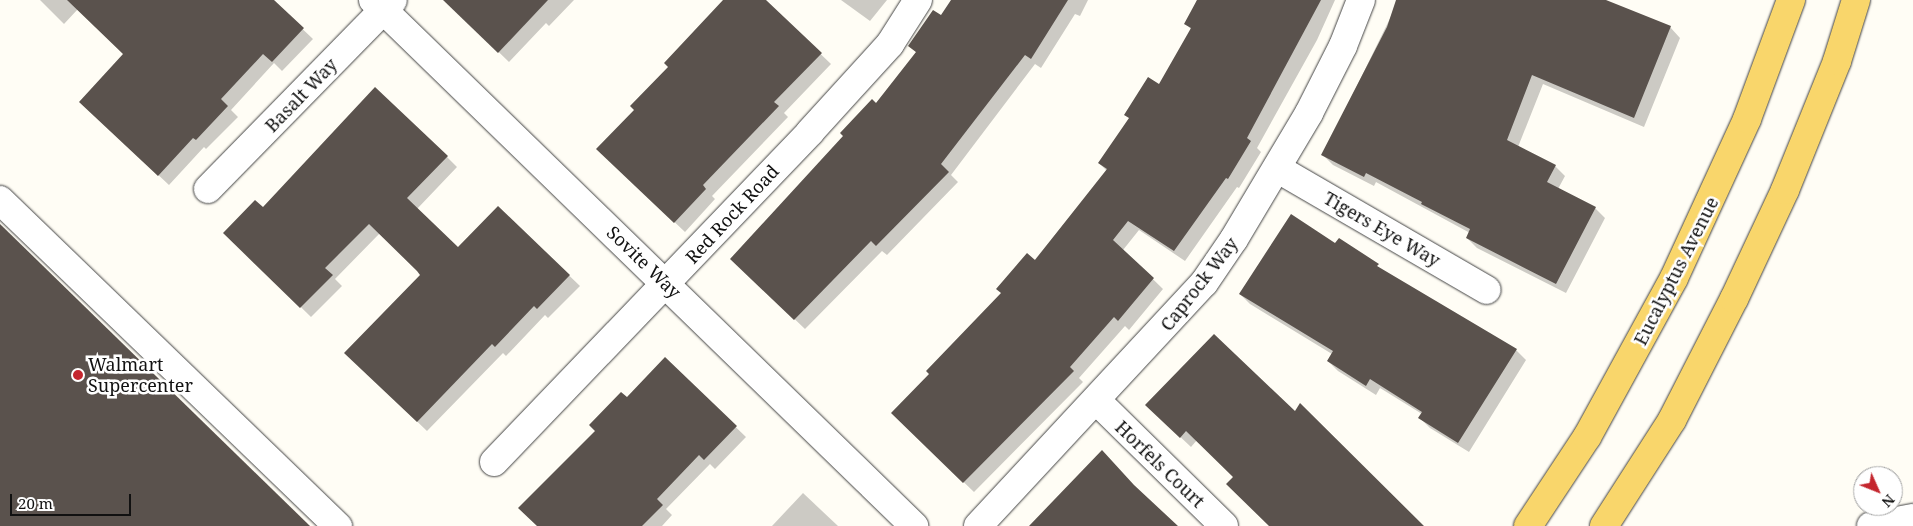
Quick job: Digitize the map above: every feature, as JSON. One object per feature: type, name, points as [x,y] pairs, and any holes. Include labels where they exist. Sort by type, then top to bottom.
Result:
[{"type":"main road","name":"Eucalyptus Avenue","points":[[1528,526],[1587,436],[1674,278],[1747,119],[1790,0]]},
{"type":"main road","points":[[1604,526],[1672,420],[1734,299],[1785,190],[1830,79],[1856,0]]},
{"type":"street","name":"Red Rock Road","points":[[494,462],[666,284],[890,44],[918,0]]},
{"type":"street","name":"Caprock Way","points":[[978,526],[1096,402],[1204,283],[1278,169],[1343,46],[1361,0]]},
{"type":"street","name":"Sovite Way","points":[[383,3],[666,284],[914,526]]},
{"type":"street","name":"Basalt Way","points":[[208,190],[383,3]]},
{"type":"street","name":"Tigers Eye Way","points":[[1278,169],[1487,290]]},
{"type":"street","points":[[0,200],[338,526]]},
{"type":"street","name":"Horfels Court","points":[[1096,402],[1224,526]]},
{"type":"street","points":[[1871,526],[1913,518]]},
{"type":"building","points":[[67,0],[274,0],[304,28],[272,62],[263,54],[221,99],[228,106],[196,140],[193,138],[158,176],[79,102],[123,54]]},
{"type":"building","points":[[443,0],[548,0],[498,53]]},
{"type":"building","points":[[723,0],[766,0],[822,53],[774,102],[779,106],[703,185],[706,189],[674,223],[596,149],[634,110],[630,106],[668,67],[664,63]]},
{"type":"building","points":[[951,0],[1068,0],[1031,59],[1025,55],[941,164],[949,172],[876,246],[871,241],[794,320],[730,259],[843,136],[840,133],[872,99],[876,103],[916,52],[908,46],[933,10],[941,15]]},
{"type":"building","points":[[1197,0],[1321,0],[1247,138],[1251,141],[1228,179],[1226,178],[1174,251],[1128,221],[1113,240],[1154,278],[1118,321],[1114,317],[1070,367],[1074,371],[963,483],[891,413],[929,374],[926,371],[1001,293],[996,289],[1027,253],[1035,260],[1107,169],[1098,163],[1129,118],[1124,115],[1148,77],[1159,84],[1191,28],[1184,24]]},
{"type":"building","points":[[1396,0],[1606,0],[1671,26],[1634,118],[1532,75],[1507,140],[1556,165],[1547,182],[1596,207],[1556,284],[1466,238],[1470,229],[1421,204],[1422,202],[1366,173],[1364,177],[1321,155],[1387,27]]},
{"type":"building","points":[[375,87],[448,156],[407,198],[458,247],[498,206],[570,275],[537,309],[534,306],[495,347],[492,344],[417,422],[344,353],[420,275],[369,224],[325,268],[333,275],[300,308],[223,233],[255,200],[263,207]]},
{"type":"building","points":[[1291,214],[1335,243],[1339,238],[1379,264],[1377,266],[1517,349],[1458,443],[1418,418],[1422,412],[1370,379],[1366,386],[1327,361],[1333,351],[1239,294]]},
{"type":"building","name":"Walmart Supercenter","points":[[0,224],[310,526],[0,526]]},
{"type":"building","points":[[1214,334],[1295,411],[1300,403],[1424,526],[1269,526],[1226,484],[1233,477],[1186,431],[1180,438],[1145,405]]},
{"type":"building","points":[[665,357],[737,426],[704,460],[699,455],[657,499],[663,505],[642,526],[537,526],[518,508],[595,431],[589,425],[621,392],[627,397]]},
{"type":"building","points":[[1102,450],[1134,485],[1178,526],[1029,526]]},
{"type":"place","name":"Walmart Supercenter","points":[[78,375]]}]
